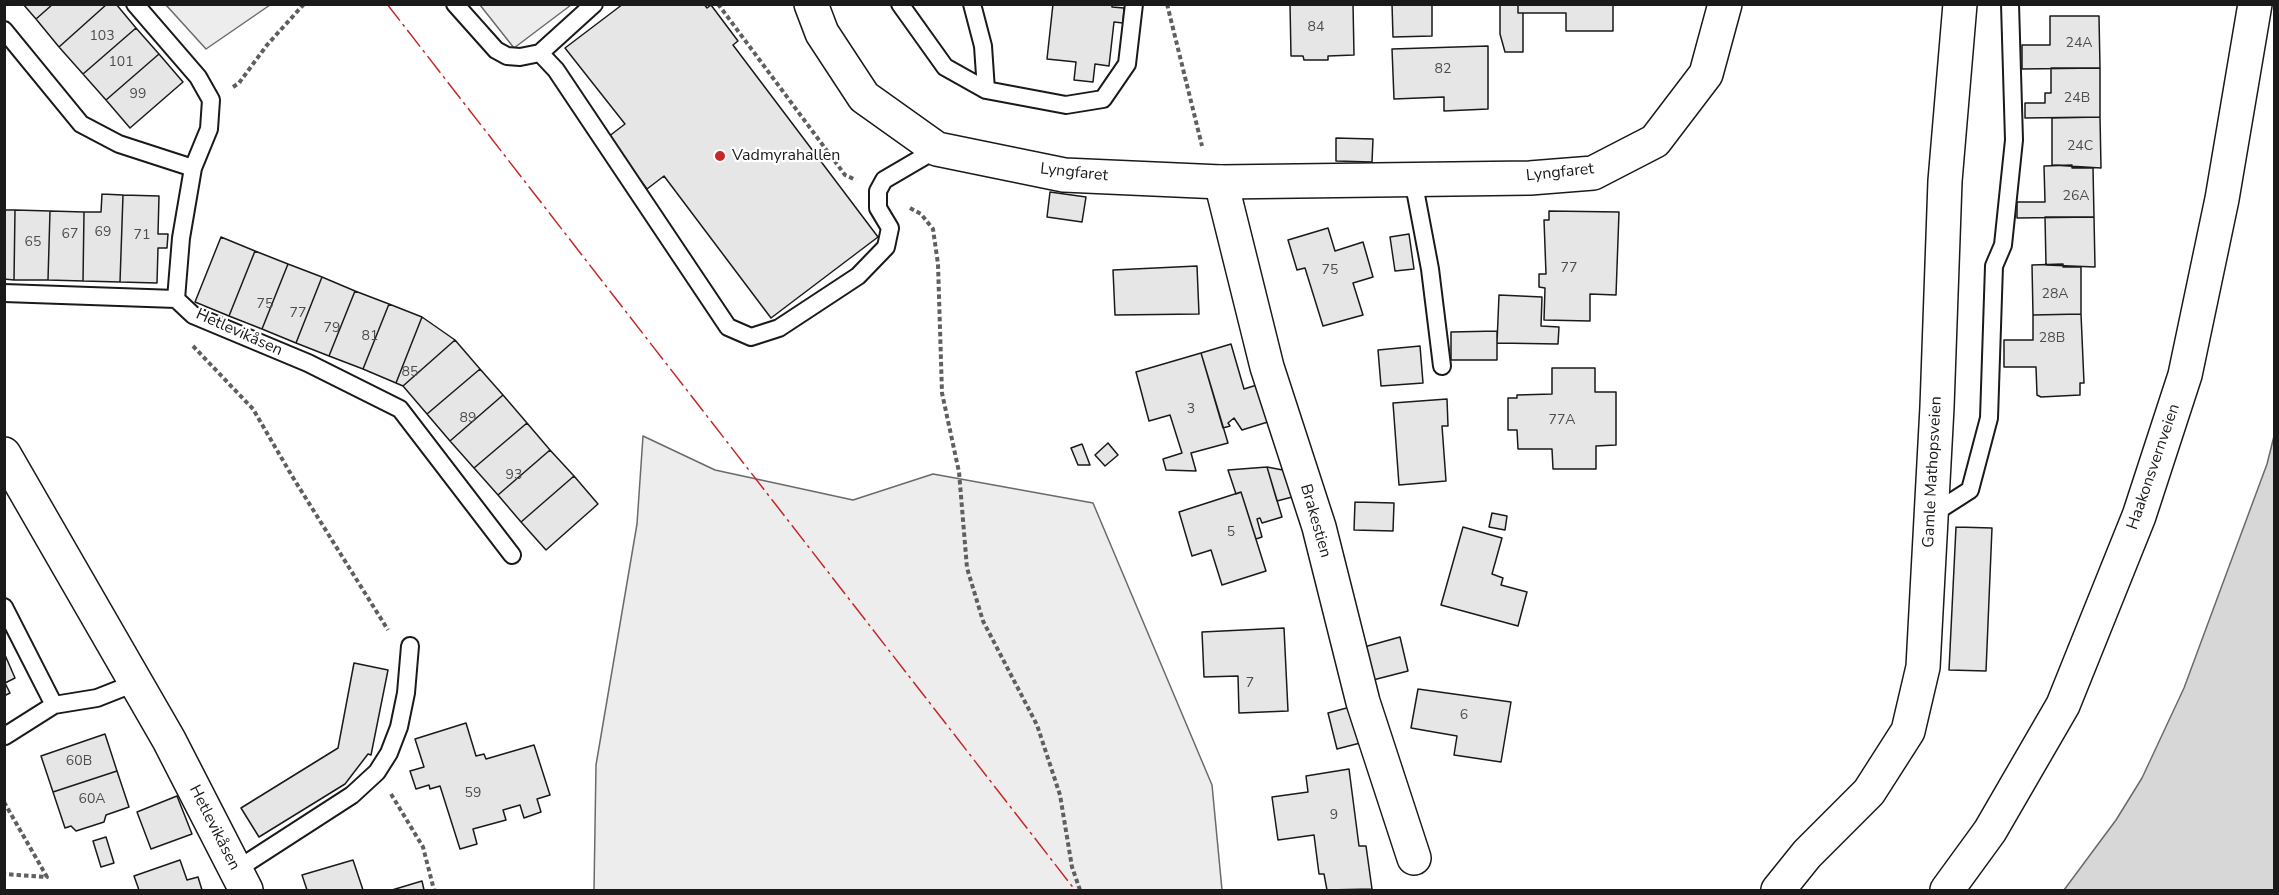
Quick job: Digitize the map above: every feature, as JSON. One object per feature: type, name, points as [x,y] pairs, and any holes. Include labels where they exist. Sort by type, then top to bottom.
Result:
[{"type":"street","name":"Lyngfaret","points":[[811,4],[822,33],[864,97],[937,149],[1064,176],[1221,182],[1530,178],[1593,173],[1655,141],[1706,74],[1725,4]]},
{"type":"street","name":"Gamle Mathopsveien","points":[[1778,891],[1808,854],[1869,792],[1908,731],[1923,667],[1945,181],[1960,4]]},
{"type":"street","name":"Haakonsvernveien","points":[[1947,891],[1990,831],[2063,705],[2139,516],[2185,375],[2222,199],[2255,4]]},
{"type":"street","name":"Brakestien","points":[[1221,182],[1267,367],[1318,527],[1363,702],[1414,858]]},
{"type":"street","name":"Hetlevikåsen","points":[[4,454],[169,740],[241,880]]},
{"type":"lane","points":[[135,4],[198,77],[211,100]]},
{"type":"lane","points":[[455,4],[496,50],[507,56],[520,57],[540,53],[594,4]]},
{"type":"lane","points":[[900,4],[945,67],[986,90],[1066,105],[1103,99],[1127,64],[1134,4]]},
{"type":"lane","points":[[972,4],[983,46],[986,90]]},
{"type":"lane","points":[[1931,514],[1970,490],[1989,418],[1994,266],[2003,245],[2014,140],[2010,4]]},
{"type":"lane","points":[[4,30],[81,124],[119,144],[193,168]]},
{"type":"lane","points":[[540,53],[556,70],[728,327],[751,337],[779,328],[858,276],[886,247],[890,228],[878,208],[878,191],[885,180],[937,149]]},
{"type":"lane","name":"Hetlevikåsen","points":[[211,100],[209,129],[193,168],[181,238],[176,299],[193,315],[308,363],[400,409],[512,555]]},
{"type":"lane","points":[[1409,178],[1416,195],[1430,269],[1442,366]]},
{"type":"lane","points":[[4,293],[176,299]]},
{"type":"lane","points":[[4,607],[54,705]]},
{"type":"lane","points":[[241,880],[352,795],[377,772],[389,753],[399,727],[406,693],[410,646]]},
{"type":"lane","points":[[5,736],[54,705],[97,698],[135,684]]},
{"type":"path","points":[[211,100],[239,83],[267,45],[304,4]]},
{"type":"path","points":[[718,4],[846,175],[921,214],[933,229],[938,264],[942,393],[958,472],[967,568],[983,621],[1037,725],[1060,795],[1072,867],[1080,891]]},
{"type":"path","points":[[193,315],[188,341],[253,409],[292,476],[359,579],[385,628],[410,646]]},
{"type":"path","points":[[377,772],[423,847],[434,891]]},
{"type":"path","points":[[4,802],[47,877],[4,874]]},
{"type":"shaded area","points":[[166,5],[270,5],[206,49]]},
{"type":"shaded area","points":[[480,5],[571,5],[514,48]]},
{"type":"shaded area","points":[[643,436],[715,470],[853,500],[933,474],[1093,503],[1212,785],[1222,890],[594,890],[596,765],[637,524]]},
{"type":"shaded area","points":[[2274,436],[2274,890],[2064,890],[2116,820],[2142,778],[2184,688],[2267,464]]},
{"type":"building","points":[[23,4],[53,4],[36,19]]},
{"type":"building","points":[[53,4],[107,4],[59,47],[36,19]]},
{"type":"building","points":[[107,4],[116,4],[136,28],[83,74],[59,47]]},
{"type":"building","name":"Vadmyrahallen","points":[[623,4],[704,4],[707,8],[711,5],[738,41],[733,45],[878,237],[771,318],[664,176],[647,189],[608,137],[625,124],[565,48]]},
{"type":"building","points":[[1053,4],[1112,4],[1112,7],[1124,8],[1123,23],[1114,22],[1109,66],[1095,64],[1093,82],[1074,80],[1076,62],[1047,59]]},
{"type":"building","points":[[1290,4],[1353,4],[1354,55],[1328,56],[1328,60],[1304,60],[1303,56],[1291,56]]},
{"type":"building","points":[[1392,4],[1432,4],[1432,36],[1393,37]]},
{"type":"building","points":[[1500,4],[1518,4],[1518,13],[1523,13],[1523,52],[1505,52],[1500,34]]},
{"type":"building","points":[[1518,4],[1613,4],[1613,31],[1566,31],[1566,13],[1518,13]]},
{"type":"building","points":[[2050,16],[2099,16],[2100,68],[2022,69],[2022,45],[2050,45]]},
{"type":"building","points":[[136,28],[159,54],[106,100],[83,74]]},
{"type":"building","points":[[1488,46],[1488,109],[1444,111],[1444,97],[1394,99],[1392,49]]},
{"type":"building","points":[[159,54],[183,82],[130,128],[106,100]]},
{"type":"building","points":[[2051,68],[2100,68],[2100,117],[2025,118],[2025,103],[2045,103],[2045,93],[2051,93]]},
{"type":"building","points":[[2100,117],[2101,168],[2052,165],[2052,118]]},
{"type":"building","points":[[1336,138],[1373,139],[1372,162],[1336,161]]},
{"type":"building","points":[[2072,165],[2072,168],[2093,168],[2094,217],[2017,218],[2017,202],[2045,202],[2044,166]]},
{"type":"building","points":[[1050,192],[1086,197],[1082,222],[1047,217]]},
{"type":"building","points":[[102,194],[123,195],[120,282],[83,281],[84,212],[101,212]]},
{"type":"building","points":[[123,195],[159,196],[158,234],[168,234],[167,248],[158,248],[157,283],[120,282]]},
{"type":"building","points":[[4,210],[15,210],[14,280],[4,279]]},
{"type":"building","points":[[15,210],[50,211],[48,280],[14,280]]},
{"type":"building","points":[[50,211],[84,212],[83,281],[48,280]]},
{"type":"building","points":[[1549,211],[1619,212],[1616,295],[1590,294],[1590,321],[1544,320],[1545,288],[1539,287],[1539,274],[1546,274],[1544,220],[1549,220]]},
{"type":"building","points":[[2045,217],[2094,217],[2095,267],[2046,265]]},
{"type":"building","points":[[1328,228],[1335,251],[1363,242],[1373,277],[1353,283],[1363,315],[1323,326],[1305,268],[1297,270],[1288,240]]},
{"type":"building","points":[[1409,234],[1414,269],[1395,271],[1390,237]]},
{"type":"building","points":[[221,237],[255,251],[229,316],[195,302]]},
{"type":"building","points":[[255,251],[288,264],[262,329],[229,316]]},
{"type":"building","points":[[288,264],[322,277],[296,343],[262,329]]},
{"type":"building","points":[[2063,264],[2063,267],[2081,267],[2081,314],[2033,315],[2032,265]]},
{"type":"building","points":[[1197,266],[1199,314],[1115,315],[1113,270]]},
{"type":"building","points":[[322,277],[355,291],[329,356],[296,343]]},
{"type":"building","points":[[355,291],[389,304],[363,369],[329,356]]},
{"type":"building","points":[[1499,295],[1542,297],[1541,326],[1559,327],[1558,344],[1497,343]]},
{"type":"building","points":[[389,304],[422,317],[396,383],[363,369]]},
{"type":"building","points":[[2081,314],[2084,383],[2080,383],[2080,395],[2041,397],[2037,395],[2036,367],[2004,367],[2004,340],[2033,340],[2033,315]]},
{"type":"building","points":[[422,317],[455,340],[403,386],[396,383]]},
{"type":"building","points":[[1497,331],[1497,360],[1451,360],[1451,332]]},
{"type":"building","points":[[455,340],[480,369],[427,414],[403,386]]},
{"type":"building","points":[[1231,344],[1244,389],[1260,384],[1271,421],[1242,430],[1234,418],[1228,423],[1230,426],[1223,428],[1201,353]]},
{"type":"building","points":[[1420,346],[1423,383],[1381,386],[1378,350]]},
{"type":"building","points":[[1201,353],[1228,443],[1191,453],[1196,471],[1166,470],[1163,459],[1182,453],[1170,415],[1149,421],[1136,372]]},
{"type":"building","points":[[1552,368],[1595,368],[1595,392],[1616,392],[1616,445],[1596,446],[1596,469],[1553,469],[1552,449],[1518,449],[1517,430],[1508,430],[1508,398],[1517,398],[1517,395],[1552,394]]},
{"type":"building","points":[[480,369],[503,395],[450,441],[427,414]]},
{"type":"building","points":[[503,395],[527,423],[474,468],[450,441]]},
{"type":"building","points":[[1447,399],[1448,426],[1442,426],[1446,481],[1399,485],[1393,403]]},
{"type":"building","points":[[527,423],[550,450],[498,495],[474,468]]},
{"type":"building","points":[[1108,443],[1118,455],[1105,466],[1095,455]]},
{"type":"building","points":[[1082,444],[1090,465],[1078,465],[1071,448]]},
{"type":"building","points":[[550,450],[574,476],[521,522],[498,495]]},
{"type":"building","points":[[1267,467],[1282,517],[1262,523],[1260,518],[1257,519],[1262,537],[1256,539],[1241,492],[1236,494],[1228,470]]},
{"type":"building","points":[[1267,467],[1288,471],[1296,496],[1277,501]]},
{"type":"building","points":[[574,476],[598,504],[546,550],[521,522]]},
{"type":"building","points":[[1241,492],[1266,571],[1222,585],[1211,550],[1192,556],[1179,512]]},
{"type":"building","points":[[1355,502],[1394,503],[1393,531],[1354,530]]},
{"type":"building","points":[[1492,513],[1507,516],[1505,530],[1489,527]]},
{"type":"building","points":[[1463,527],[1502,538],[1492,574],[1503,578],[1501,585],[1527,592],[1518,626],[1441,605]]},
{"type":"building","points":[[1956,527],[1992,528],[1986,671],[1949,670]]},
{"type":"building","points":[[1284,628],[1288,711],[1239,713],[1238,676],[1204,677],[1202,632]]},
{"type":"building","points":[[1400,637],[1408,671],[1373,680],[1364,647]]},
{"type":"building","points":[[5,655],[15,678],[5,683],[10,693],[4,696]]},
{"type":"building","points":[[354,663],[388,670],[371,755],[368,754],[345,784],[259,837],[241,808],[338,748]]},
{"type":"building","points":[[1418,689],[1511,702],[1501,762],[1454,755],[1457,736],[1411,728]]},
{"type":"building","points":[[1354,706],[1364,742],[1337,749],[1328,713]]},
{"type":"building","points":[[466,723],[476,756],[484,754],[486,759],[534,745],[550,795],[537,799],[541,812],[524,818],[520,805],[503,810],[506,820],[473,829],[477,844],[460,849],[440,786],[430,789],[429,785],[416,789],[410,771],[424,767],[415,739]]},
{"type":"building","points":[[105,734],[117,771],[53,792],[41,756]]},
{"type":"building","points":[[1349,769],[1359,846],[1366,846],[1372,889],[1327,890],[1324,874],[1319,874],[1314,835],[1278,840],[1272,797],[1308,792],[1306,776]]},
{"type":"building","points":[[117,771],[129,807],[106,815],[104,822],[76,831],[71,826],[65,828],[53,792]]},
{"type":"building","points":[[177,796],[192,834],[151,849],[137,812]]},
{"type":"building","points":[[106,837],[114,863],[101,867],[93,841]]},
{"type":"building","points":[[180,860],[187,880],[198,877],[202,890],[139,890],[134,876]]},
{"type":"building","points":[[353,860],[363,890],[307,890],[302,875]]},
{"type":"building","points":[[422,881],[424,890],[392,890]]},
{"type":"power","points":[[387,4],[1075,890]]},
{"type":"place","name":"Vadmyrahallen","points":[[720,156]]}]
